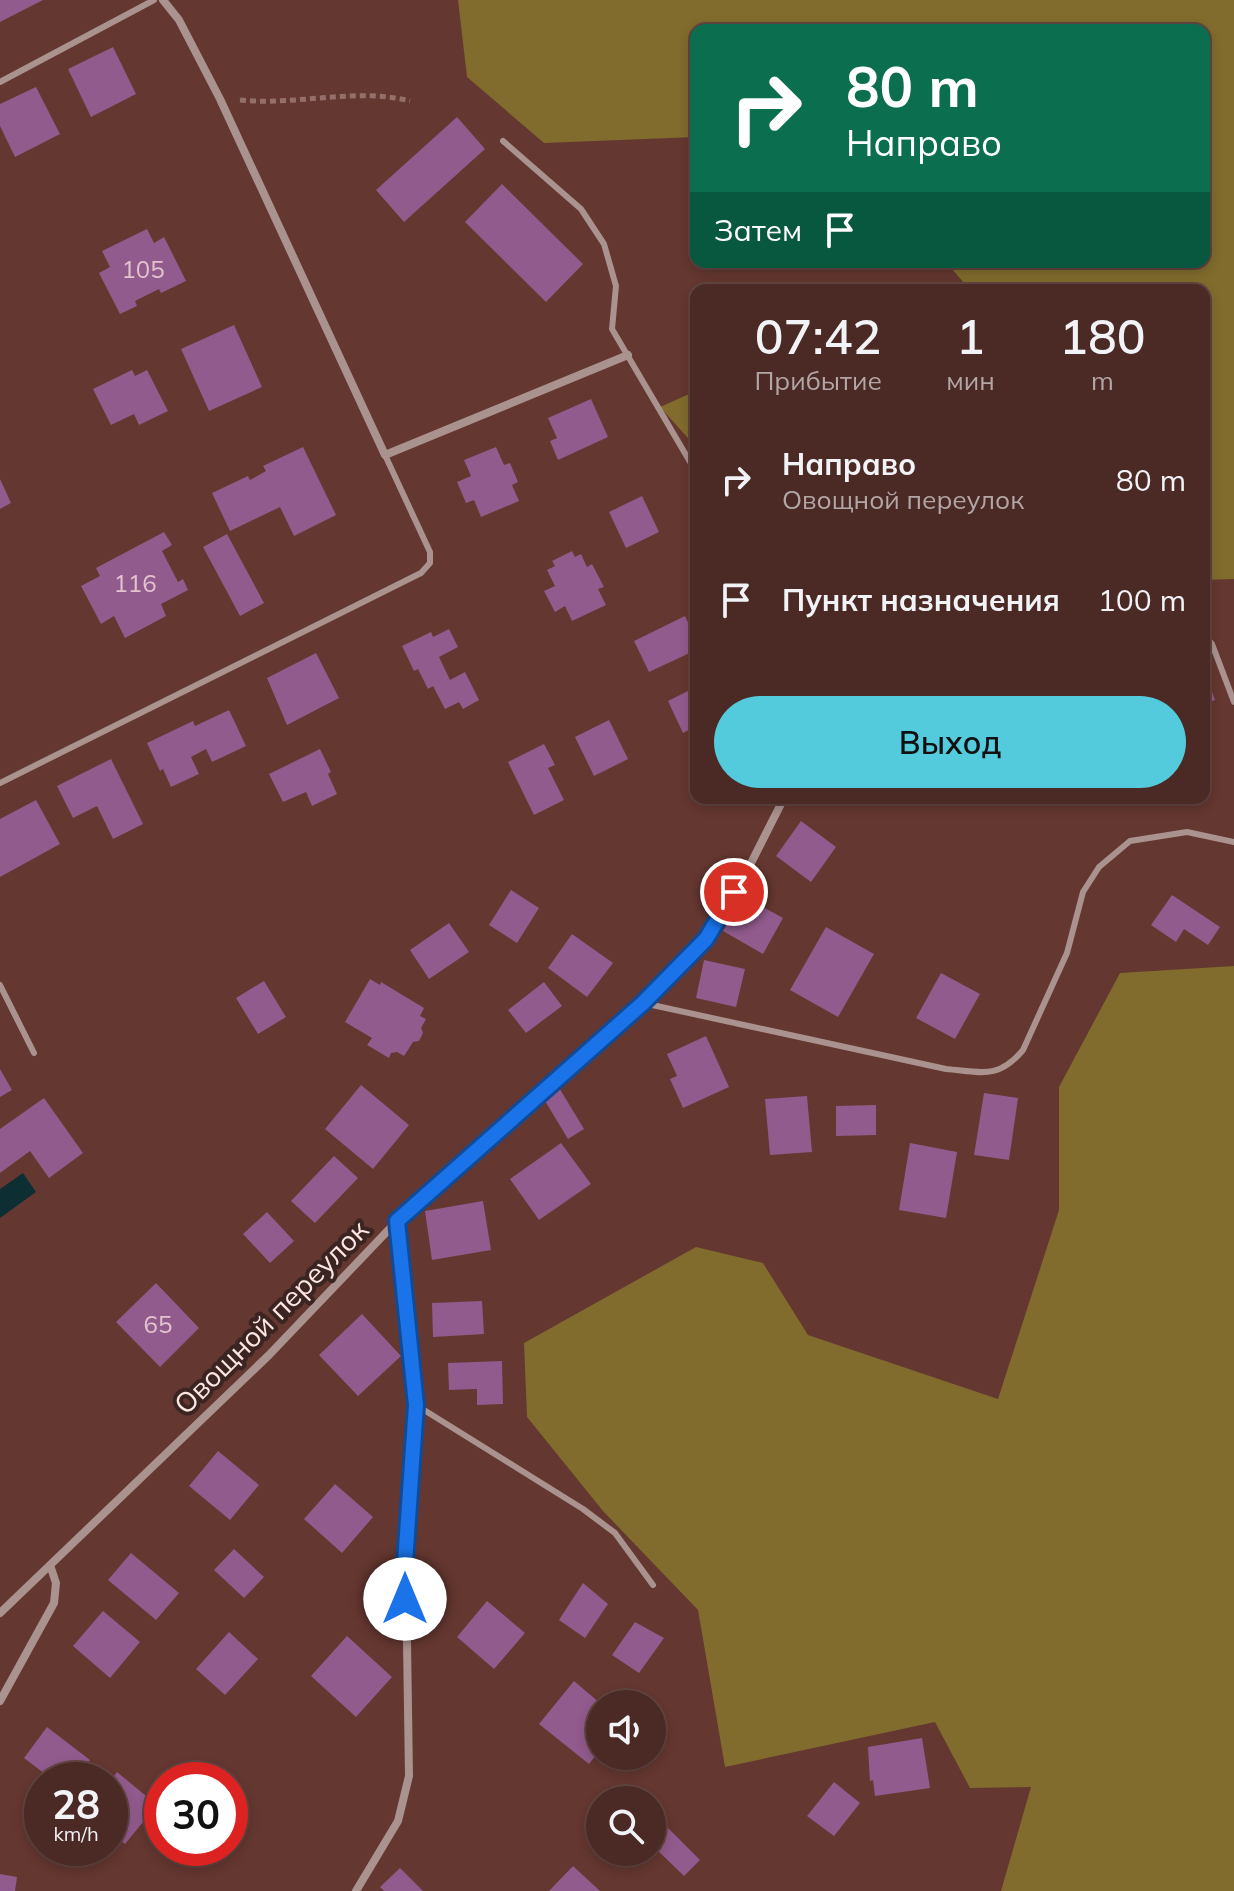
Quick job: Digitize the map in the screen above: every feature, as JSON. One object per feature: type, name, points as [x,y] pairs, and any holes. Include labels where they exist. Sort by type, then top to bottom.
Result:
[{"type":"street","points":[[163,0],[179,20],[220,99],[385,455],[628,355]]},
{"type":"street","name":"Овощной переулок","points":[[0,1613],[269,1355],[397,1221],[643,1003],[706,939],[748,869],[781,804]]},
{"type":"street","points":[[356,1891],[398,1821],[409,1776],[404,1577],[416,1405],[397,1221]]},
{"type":"street","points":[[0,1701],[54,1603],[56,1583],[50,1565]]},
{"type":"lane","points":[[0,82],[154,0]]},
{"type":"lane","points":[[503,141],[581,209],[604,244],[616,286],[612,329],[690,462]]},
{"type":"lane","points":[[0,783],[421,573],[430,563],[430,552],[385,455]]},
{"type":"lane","points":[[1210,642],[1234,702]]},
{"type":"lane","points":[[643,1003],[946,1069],[995,1073],[1012,1063],[1023,1050],[1067,953],[1083,892],[1099,867],[1130,841],[1187,832],[1234,842]]},
{"type":"lane","points":[[0,985],[34,1053]]},
{"type":"lane","points":[[416,1405],[583,1509],[615,1533],[653,1585]]},
{"type":"path","points":[[220,99],[264,103],[391,96],[410,101]]},
{"type":"shaded area","points":[[458,0],[1234,0],[1234,579],[1210,580],[1210,284],[965,284],[951,268],[1210,268],[1210,24],[690,24],[690,137],[544,143],[467,77]]},
{"type":"shaded area","points":[[690,394],[690,440],[660,407]]},
{"type":"shaded area","points":[[1234,966],[1234,1891],[1001,1891],[1031,1787],[970,1788],[935,1722],[725,1767],[698,1610],[603,1511],[527,1417],[524,1343],[696,1247],[763,1263],[808,1335],[998,1399],[1059,1210],[1059,1087],[1120,973]]},
{"type":"water","points":[[23,1173],[36,1192],[0,1218],[0,1189]]},
{"type":"building","points":[[0,0],[43,0],[0,22]]},
{"type":"building","points":[[113,47],[136,94],[91,117],[68,69]]},
{"type":"building","points":[[36,87],[60,134],[15,157],[0,126],[0,104]]},
{"type":"building","points":[[457,117],[485,149],[404,222],[376,190]]},
{"type":"building","points":[[502,184],[583,264],[546,302],[465,222]]},
{"type":"building","points":[[147,229],[154,243],[164,237],[186,281],[161,293],[159,289],[135,301],[137,306],[120,314],[99,273],[110,267],[102,251]]},
{"type":"building","points":[[234,325],[262,387],[209,411],[181,349]]},
{"type":"building","points":[[132,370],[135,376],[147,370],[168,411],[139,425],[134,414],[111,425],[93,389]]},
{"type":"building","points":[[591,399],[608,437],[558,460],[550,441],[557,438],[548,418]]},
{"type":"building","points":[[303,447],[336,515],[294,536],[280,507],[230,531],[212,493],[248,476],[250,480],[266,471],[263,466]]},
{"type":"building","points":[[496,447],[504,465],[510,463],[518,482],[512,485],[519,501],[481,517],[474,500],[466,503],[457,482],[471,476],[464,460]]},
{"type":"building","points":[[0,479],[11,503],[0,509]]},
{"type":"building","points":[[642,496],[659,532],[626,548],[609,512]]},
{"type":"building","points":[[164,532],[172,545],[162,551],[178,582],[183,579],[188,590],[161,604],[166,616],[125,638],[114,616],[101,624],[81,586],[100,576],[96,568]]},
{"type":"building","points":[[227,534],[264,603],[240,616],[203,547]]},
{"type":"building","points":[[572,551],[575,557],[581,554],[587,567],[592,564],[604,587],[598,589],[606,605],[572,621],[565,606],[555,612],[544,591],[555,586],[547,570],[555,566],[552,561]]},
{"type":"building","points":[[685,616],[690,626],[690,653],[649,672],[634,641]]},
{"type":"building","points":[[449,629],[458,647],[439,657],[450,680],[465,672],[479,700],[463,709],[459,702],[445,709],[433,686],[428,689],[418,669],[414,671],[402,646],[431,632],[433,637]]},
{"type":"building","points":[[316,653],[339,698],[287,725],[267,678]]},
{"type":"building","points":[[690,690],[690,729],[683,733],[668,701]]},
{"type":"building","points":[[229,710],[246,746],[212,762],[206,749],[191,757],[199,774],[171,787],[147,743],[193,721],[195,726]]},
{"type":"building","points":[[609,720],[628,759],[594,776],[575,737]]},
{"type":"building","points":[[544,744],[555,765],[548,768],[564,800],[534,815],[508,762]]},
{"type":"building","points":[[320,749],[337,794],[312,806],[306,792],[283,802],[269,774]]},
{"type":"building","points":[[111,759],[143,824],[113,839],[97,806],[73,818],[57,786]]},
{"type":"building","points":[[36,800],[60,844],[0,877],[0,819]]},
{"type":"building","points":[[801,821],[836,847],[811,882],[776,856]]},
{"type":"building","points":[[511,890],[539,908],[517,943],[489,925]]},
{"type":"building","points":[[1172,895],[1220,927],[1208,945],[1184,929],[1176,942],[1151,925]]},
{"type":"building","points":[[743,896],[783,918],[763,954],[723,931]]},
{"type":"building","points":[[449,923],[469,952],[429,979],[410,950]]},
{"type":"building","points":[[826,927],[874,954],[838,1017],[790,990]]},
{"type":"building","points":[[572,934],[613,963],[587,997],[548,968]]},
{"type":"building","points":[[704,960],[745,969],[736,1007],[696,998]]},
{"type":"building","points":[[941,973],[980,994],[955,1039],[916,1018]]},
{"type":"building","points":[[370,979],[380,985],[381,982],[424,1008],[420,1016],[426,1019],[421,1028],[423,1033],[404,1056],[397,1052],[391,1053],[389,1058],[367,1045],[372,1038],[345,1022]]},
{"type":"building","points":[[264,981],[286,1017],[258,1034],[236,998]]},
{"type":"building","points":[[544,982],[562,1006],[526,1033],[508,1010]]},
{"type":"building","points":[[706,1036],[729,1087],[683,1108],[670,1079],[677,1076],[667,1054]]},
{"type":"building","points":[[0,1069],[12,1090],[0,1097]]},
{"type":"building","points":[[361,1085],[409,1125],[373,1169],[325,1129]]},
{"type":"building","points":[[558,1086],[584,1129],[568,1139],[542,1096]]},
{"type":"building","points":[[984,1093],[1018,1098],[1009,1160],[974,1155]]},
{"type":"building","points":[[807,1096],[812,1152],[770,1155],[765,1099]]},
{"type":"building","points":[[44,1098],[83,1153],[49,1178],[30,1151],[0,1173],[0,1129]]},
{"type":"building","points":[[876,1105],[876,1135],[836,1136],[836,1106]]},
{"type":"building","points":[[561,1143],[591,1184],[539,1220],[510,1179]]},
{"type":"building","points":[[910,1143],[957,1152],[946,1218],[899,1210]]},
{"type":"building","points":[[334,1156],[358,1178],[315,1223],[291,1201]]},
{"type":"building","points":[[483,1201],[491,1250],[432,1260],[425,1211]]},
{"type":"building","points":[[267,1212],[294,1241],[270,1263],[243,1234]]},
{"type":"building","points":[[156,1283],[199,1328],[160,1367],[116,1322]]},
{"type":"building","points":[[482,1301],[484,1334],[433,1337],[432,1303]]},
{"type":"building","points":[[362,1314],[401,1356],[358,1396],[319,1355]]},
{"type":"building","points":[[502,1361],[503,1404],[477,1405],[477,1389],[449,1390],[448,1363]]},
{"type":"building","points":[[218,1451],[259,1485],[230,1520],[189,1486]]},
{"type":"building","points":[[335,1484],[373,1517],[342,1553],[304,1519]]},
{"type":"building","points":[[234,1549],[264,1577],[244,1598],[214,1570]]},
{"type":"building","points":[[131,1553],[179,1593],[156,1620],[108,1580]]},
{"type":"building","points":[[583,1583],[608,1604],[585,1638],[559,1620]]},
{"type":"building","points":[[487,1601],[525,1633],[494,1669],[457,1637]]},
{"type":"building","points":[[103,1611],[140,1642],[110,1678],[73,1646]]},
{"type":"building","points":[[635,1622],[664,1638],[639,1673],[612,1655]]},
{"type":"building","points":[[229,1632],[258,1659],[225,1695],[196,1669]]},
{"type":"building","points":[[347,1636],[392,1677],[356,1717],[311,1676]]},
{"type":"building","points":[[574,1681],[586,1691],[586,1762],[539,1724]]},
{"type":"building","points":[[47,1727],[90,1760],[29,1762],[24,1758]]},
{"type":"building","points":[[922,1738],[930,1788],[875,1796],[873,1780],[870,1781],[868,1747]]},
{"type":"building","points":[[128,1781],[144,1794],[144,1821],[128,1840]]},
{"type":"building","points":[[834,1782],[860,1803],[834,1836],[807,1816]]},
{"type":"building","points":[[666,1826],[700,1860],[684,1876],[666,1859]]},
{"type":"building","points":[[573,1866],[600,1891],[549,1891]]},
{"type":"building","points":[[400,1868],[423,1891],[384,1891],[380,1887]]},
{"type":"building","points":[[0,1874],[17,1877],[15,1891],[0,1891]]},
{"type":"route","points":[[405,1599],[416,1405],[397,1221],[643,1003],[706,939],[734,892]]}]
